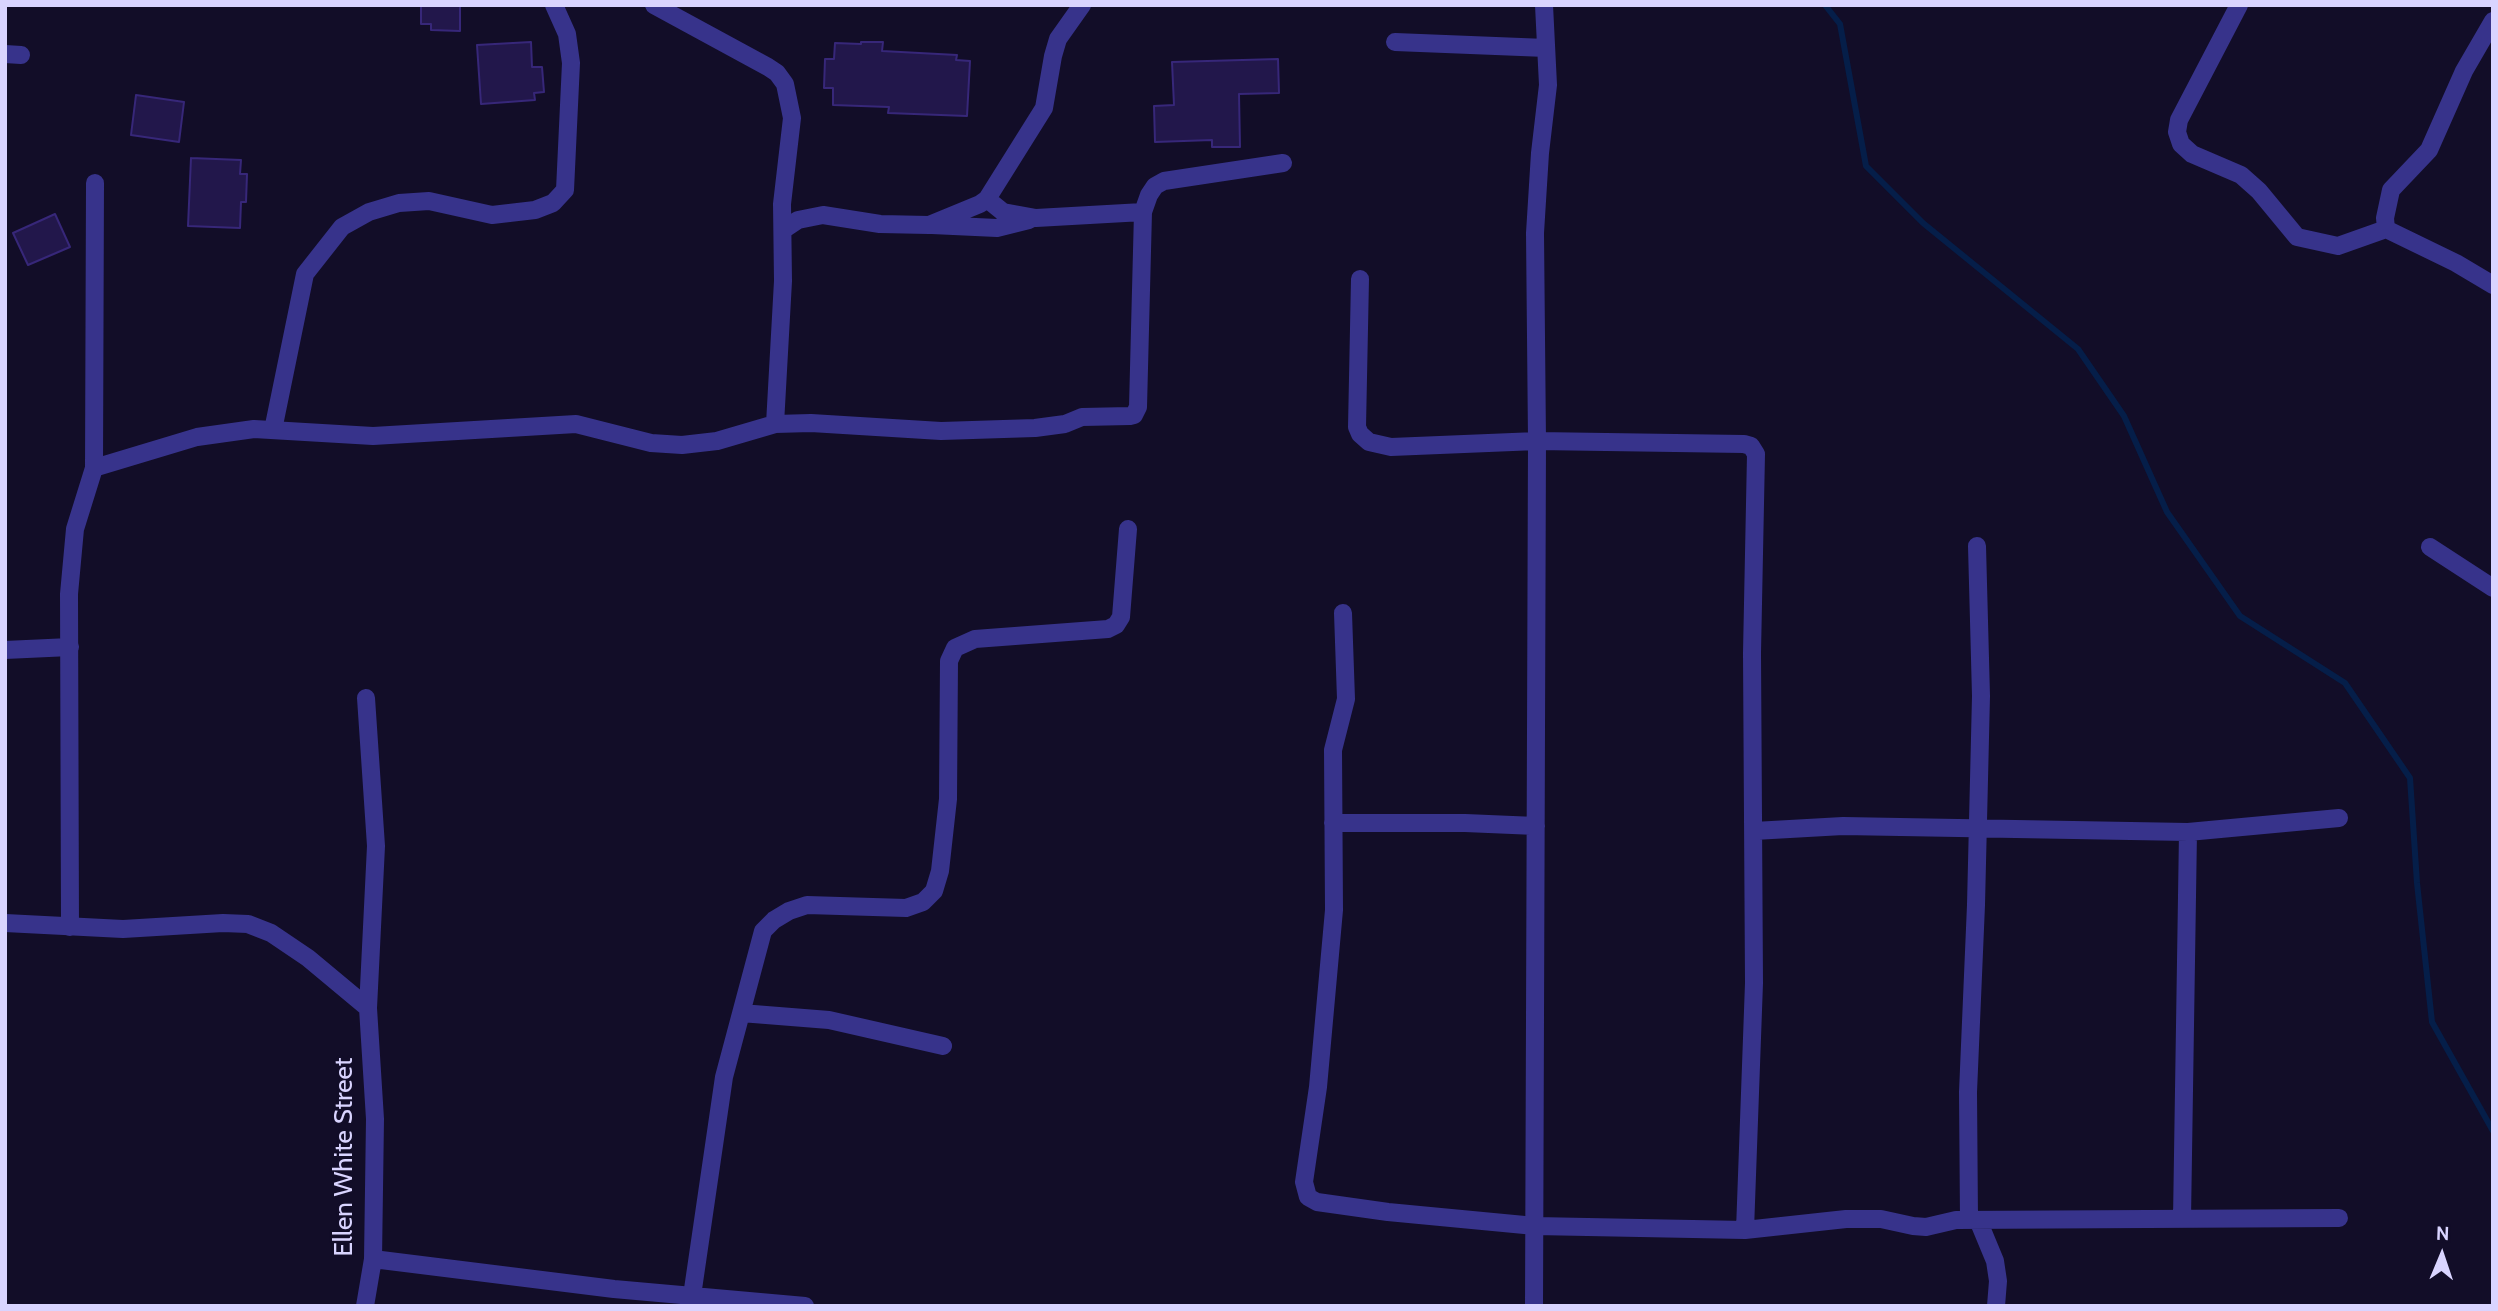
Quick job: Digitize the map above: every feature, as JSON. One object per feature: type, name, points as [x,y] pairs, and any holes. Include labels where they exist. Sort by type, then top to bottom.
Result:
[{"type":"street","points":[[273,430],[305,274],[342,227],[369,212],[399,203],[429,201],[492,215],[535,211],[553,203],[565,190],[571,63],[567,34],[554,5]]},
{"type":"street","points":[[654,5],[768,67],[777,73],[785,84],[792,118],[782,204],[783,281],[775,424]]},
{"type":"street","points":[[929,225],[981,204],[987,199],[1044,108],[1058,39],[1082,5]]},
{"type":"street","points":[[1534,1306],[1537,441],[1535,233],[1548,85],[1544,5]]},
{"type":"street","points":[[2239,5],[2179,120],[2177,132],[2181,144],[2192,154],[2241,175],[2278,211],[2297,237],[2338,246],[2386,229],[2456,262],[2493,285]]},
{"type":"street","points":[[2386,229],[2385,218],[2391,190],[2429,149],[2463,71],[2493,21]]},
{"type":"street","points":[[1395,42],[1546,48]]},
{"type":"street","points":[[94,468],[197,437],[254,429],[373,436],[576,424],[651,443],[682,445],[717,441],[775,424],[811,423],[941,431],[1035,428],[1065,424],[1082,417],[1135,415],[1138,407],[1143,212],[1149,195],[1155,186],[1164,181],[1283,163]]},
{"type":"street","points":[[70,927],[69,594],[75,529],[94,468],[95,183]]},
{"type":"street","points":[[987,199],[1003,212],[1036,218]]},
{"type":"street","points":[[783,230],[799,220],[823,215],[880,224],[997,228],[1036,218],[1143,212]]},
{"type":"street","points":[[1360,279],[1357,427],[1369,442],[1391,447],[1537,441],[1744,444],[1751,446],[1756,453],[1752,653],[1754,983],[1745,1230]]},
{"type":"street","points":[[692,1296],[724,1077],[763,932],[774,920],[807,905],[906,908],[923,902],[934,891],[940,871],[948,799],[949,661],[955,648],[975,639],[1108,629],[1116,625],[1121,617],[1128,529]]},
{"type":"street","points":[[1977,546],[1980,696],[1976,905],[1968,1092],[1973,1220],[1995,1261],[1998,1281],[1996,1306]]},
{"type":"street","points":[[2430,547],[2493,588]]},
{"type":"street","points":[[1343,613],[1346,699],[1334,750],[1334,910],[1318,1087],[1304,1182],[1308,1197],[1317,1202],[1388,1212],[1535,1226],[1745,1230],[1846,1219],[1881,1219],[1926,1227],[1956,1220],[2339,1218]]},
{"type":"street","points":[[5,650],[70,647]]},
{"type":"street","name":"Ellen White Street","points":[[365,1306],[373,1259],[375,1119],[368,1008],[376,846],[366,698]]},
{"type":"street","points":[[1754,831],[1843,826],[2188,832],[2339,818]]},
{"type":"street","points":[[1333,823],[1536,826]]},
{"type":"street","points":[[2182,1219],[2188,832]]},
{"type":"street","points":[[5,923],[122,929],[223,923],[248,925],[271,933],[308,958],[368,1008]]},
{"type":"street","points":[[741,1013],[829,1020],[943,1046]]},
{"type":"street","points":[[373,1259],[614,1289],[805,1306]]},
{"type":"building","points":[[421,5],[460,5],[460,31],[431,30],[431,24],[421,24]]},
{"type":"building","points":[[531,42],[532,67],[542,67],[544,92],[534,93],[535,100],[481,104],[477,45]]},
{"type":"building","points":[[883,42],[882,51],[957,55],[956,60],[970,61],[967,116],[888,113],[889,107],[833,105],[833,88],[824,88],[825,59],[834,59],[835,43]]},
{"type":"building","points":[[1278,59],[1279,93],[1239,94],[1240,147],[1212,147],[1212,140],[1155,142],[1154,106],[1174,105],[1172,62]]},
{"type":"building","points":[[136,95],[184,102],[179,142],[131,135]]},
{"type":"building","points":[[191,158],[241,160],[240,174],[247,174],[246,202],[241,202],[240,228],[188,226]]},
{"type":"building","points":[[55,214],[70,247],[28,265],[13,233]]},
{"type":"waterway","points":[[1825,5],[1840,24],[1866,166],[1923,223],[2078,349],[2124,416],[2167,512],[2240,616],[2345,683],[2410,778],[2417,883],[2432,1022],[2493,1131]]}]
